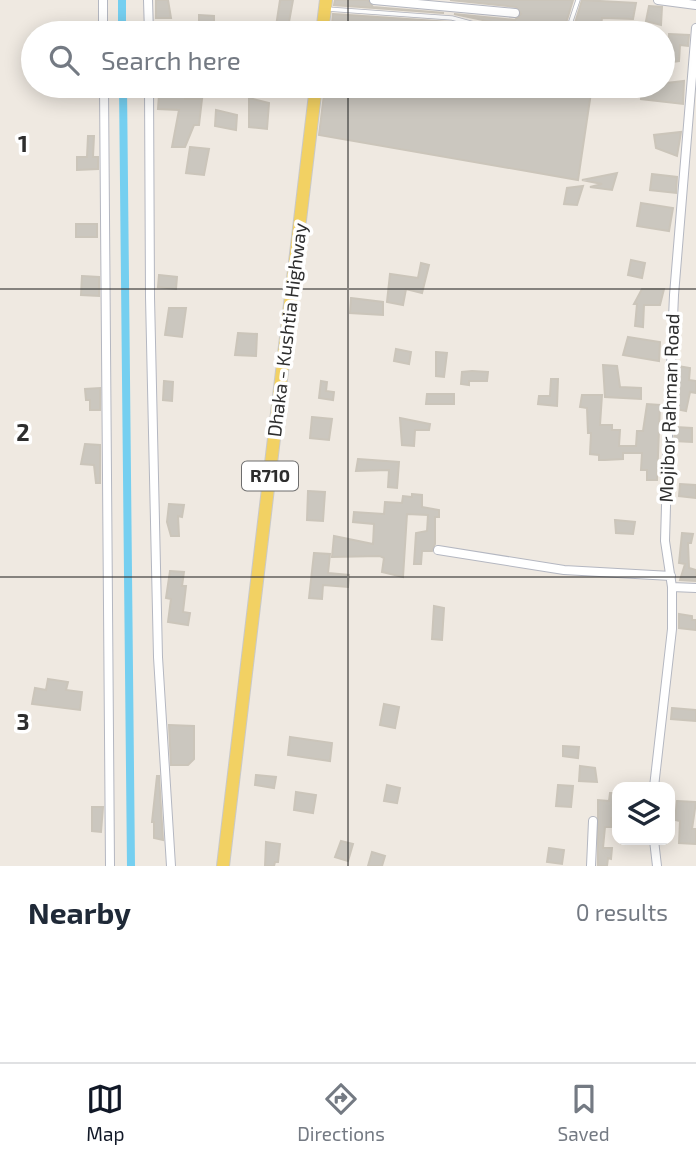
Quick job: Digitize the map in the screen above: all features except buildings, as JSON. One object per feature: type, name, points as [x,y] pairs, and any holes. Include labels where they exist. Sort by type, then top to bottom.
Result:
[{"type":"main road","name":"Dhaka - Kushtia Highway","points":[[223,866],[315,98]]},
{"type":"street","points":[[103,0],[103,21]]},
{"type":"street","points":[[148,0],[149,21]]},
{"type":"street","points":[[374,0],[515,13]]},
{"type":"street","points":[[658,0],[696,5]]},
{"type":"street","name":"Mojibor Rahman Road","points":[[655,782],[671,651],[672,587],[665,541],[668,436],[674,295],[692,146],[696,28]]},
{"type":"street","points":[[104,98],[110,866]]},
{"type":"street","points":[[149,98],[150,310],[158,657],[171,866]]},
{"type":"street","points":[[438,550],[564,570],[671,576]]},
{"type":"street","points":[[672,587],[696,588]]},
{"type":"street","points":[[591,866],[593,821]]},
{"type":"street","points":[[655,845],[657,866]]},
{"type":"lane","points":[[571,21],[578,0]]},
{"type":"lane","points":[[325,5],[463,21]]},
{"type":"waterway","points":[[122,0],[122,21]]},
{"type":"waterway","points":[[123,98],[131,866]]}]
